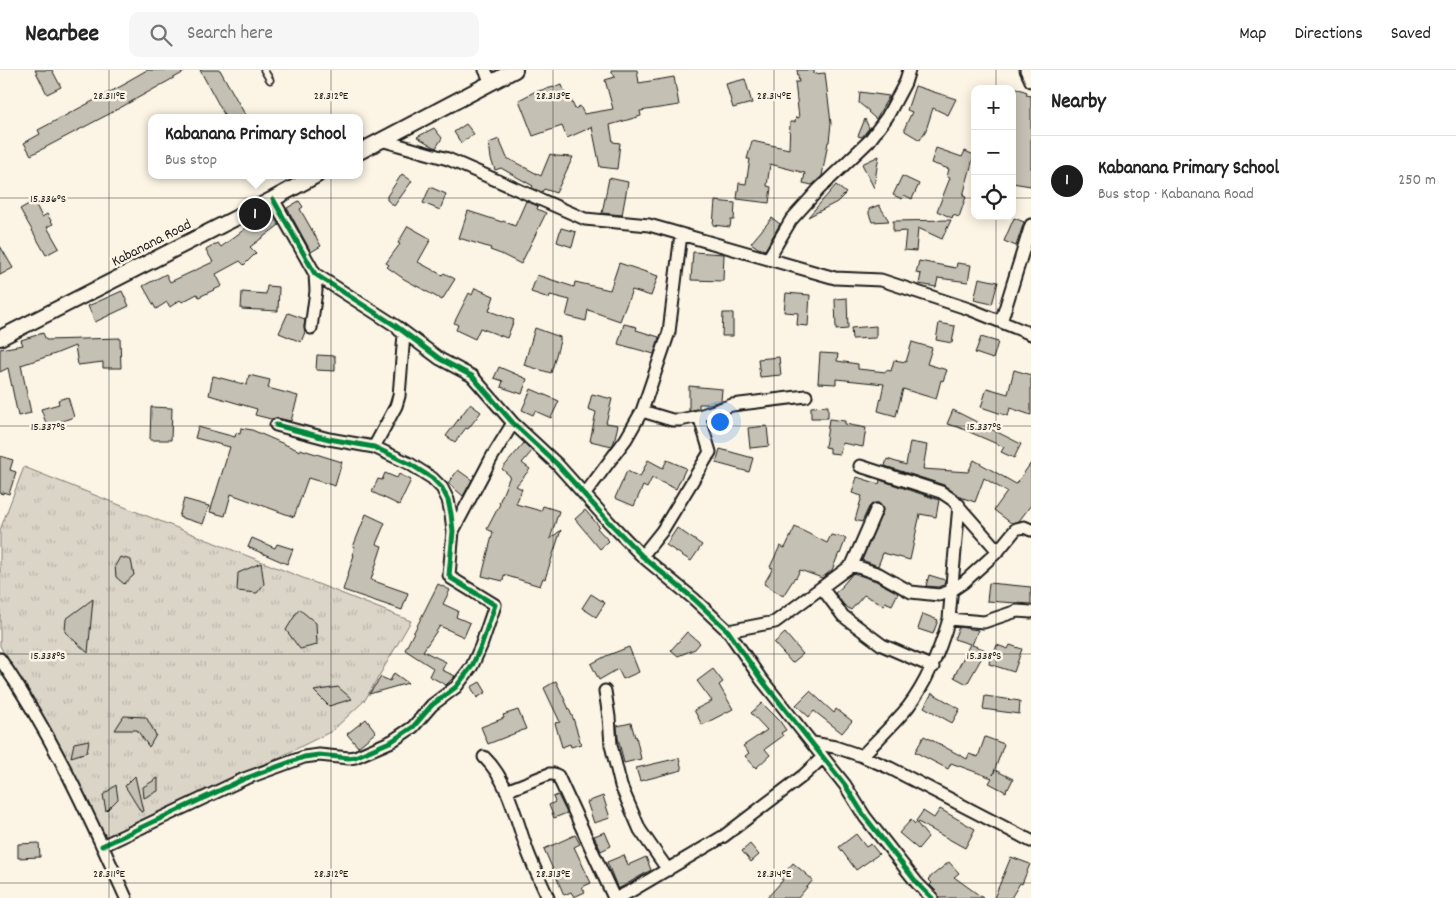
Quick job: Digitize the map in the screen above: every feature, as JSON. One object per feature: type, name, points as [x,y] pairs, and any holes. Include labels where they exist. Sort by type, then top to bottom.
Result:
[{"type":"street","points":[[363,150],[488,76],[515,70]]},
{"type":"street","points":[[768,259],[791,220],[819,189],[869,141],[888,117],[905,83],[909,70]]},
{"type":"street","points":[[1026,70],[1031,81]]},
{"type":"street","points":[[381,140],[448,159],[585,219],[649,225],[835,278],[881,280],[968,309],[1031,334]]},
{"type":"street","name":"Kabanana Road","points":[[0,338],[310,179]]},
{"type":"street","points":[[273,199],[315,274],[316,291],[311,328]]},
{"type":"street","points":[[1001,322],[1031,225]]},
{"type":"street","points":[[585,494],[626,439],[642,411],[669,332],[681,234]]},
{"type":"street","points":[[315,274],[396,326],[440,359],[472,376],[513,423],[557,464],[642,556],[694,599],[728,631],[761,679],[845,785],[865,817],[932,898]]},
{"type":"street","points":[[374,447],[400,396],[404,334],[396,326]]},
{"type":"street","points":[[642,411],[677,420],[699,416],[732,405],[806,396]]},
{"type":"street","points":[[642,556],[662,532],[710,452],[699,416]]},
{"type":"street","points":[[453,530],[492,457],[513,423]]},
{"type":"street","points":[[102,846],[244,779],[304,757],[312,755],[355,757],[392,741],[413,727],[432,705],[456,687],[472,666],[481,646],[495,607],[494,604],[449,575],[453,530],[448,500],[442,488],[432,478],[410,464],[374,447],[329,439],[276,425]]},
{"type":"street","points":[[860,466],[941,492],[954,500],[998,551]]},
{"type":"street","points":[[862,756],[908,706],[933,667],[949,619],[959,505]]},
{"type":"street","points":[[728,631],[775,622],[852,565],[876,510]]},
{"type":"street","points":[[852,565],[879,574],[911,592],[939,595],[951,591],[964,582],[998,551],[1016,528],[1024,527],[1031,530]]},
{"type":"street","points":[[822,588],[843,616],[882,645],[933,667]]},
{"type":"street","points":[[949,619],[984,622],[1018,611],[1031,612]]},
{"type":"street","points":[[0,659],[20,688],[59,758],[81,800],[126,898]]},
{"type":"street","points":[[605,691],[611,745],[621,786],[640,830],[668,870]]},
{"type":"street","points":[[813,743],[834,747],[862,756],[898,772],[1031,841]]},
{"type":"street","points":[[484,757],[497,772],[548,898]]},
{"type":"street","points":[[506,792],[549,774],[558,776],[616,898],[633,895],[668,870],[724,836],[804,775],[824,757]]},
{"type":"lane","points":[[264,70],[270,80]]},
{"type":"green space","points":[[24,467],[411,621],[365,700],[332,731],[109,842],[0,646],[0,530]]},
{"type":"building","points":[[35,70],[52,70],[61,87],[47,94]]},
{"type":"building","points":[[147,70],[188,70],[31,155],[24,143],[40,134],[38,130],[127,83]]},
{"type":"building","points":[[200,70],[220,70],[245,114],[224,114]]},
{"type":"building","points":[[611,70],[637,70],[639,83],[674,77],[679,105],[640,111],[641,116],[610,125],[613,142],[620,143],[617,169],[600,167],[592,127],[567,138],[562,126],[533,136],[519,100],[534,92],[562,85],[568,102],[571,100],[575,109],[580,106],[584,114],[613,109],[605,80],[615,77]]},
{"type":"building","points":[[797,70],[814,70],[814,74],[825,73],[831,123],[822,176],[812,185],[803,183],[805,173],[770,164],[767,186],[771,187],[769,203],[737,199],[739,183],[746,184],[750,159],[747,159],[752,141],[789,149],[790,122],[795,122],[796,117],[799,118],[795,82],[799,82]]},
{"type":"building","points":[[745,79],[752,103],[733,108],[726,84]]},
{"type":"building","points":[[915,86],[956,99],[948,115],[933,108],[926,130],[920,140],[905,131],[912,112],[907,110]]},
{"type":"building","points":[[1016,88],[1027,92],[1026,95],[1031,96],[1031,186],[1016,184]]},
{"type":"building","points":[[860,92],[889,96],[876,119],[859,103]]},
{"type":"building","points":[[865,119],[869,128],[862,137],[858,136]]},
{"type":"building","points":[[466,124],[474,134],[461,143],[454,132]]},
{"type":"building","points":[[434,128],[442,138],[436,148],[417,137]]},
{"type":"building","points":[[499,139],[507,158],[541,176],[550,154],[573,157],[556,193],[544,189],[542,192],[532,188],[533,186],[501,168],[495,170],[491,159],[489,143]]},
{"type":"building","points":[[936,148],[962,157],[965,151],[971,154],[971,166],[963,196],[966,197],[959,217],[953,215],[952,218],[937,211],[950,178],[947,177],[949,169],[931,163]]},
{"type":"building","points":[[879,156],[877,167],[874,188],[862,164]]},
{"type":"building","points":[[402,174],[412,181],[394,206],[387,200],[387,196]]},
{"type":"building","points":[[902,176],[919,184],[912,199],[904,195],[902,199],[893,195]]},
{"type":"building","points":[[609,178],[628,182],[622,215],[602,213]]},
{"type":"building","points":[[836,185],[846,193],[837,202],[808,217]]},
{"type":"building","points":[[430,187],[446,194],[440,210],[423,203]]},
{"type":"building","points":[[34,201],[42,217],[47,214],[53,224],[47,227],[59,248],[46,255],[20,209]]},
{"type":"building","points":[[299,201],[303,207],[300,209],[321,246],[311,252],[287,208]]},
{"type":"building","points":[[526,201],[538,206],[537,209],[546,213],[521,264],[490,250],[491,248],[459,238],[468,211],[515,226]]},
{"type":"building","points":[[715,201],[735,203],[734,220],[731,220],[730,227],[713,225]]},
{"type":"building","points":[[879,205],[889,221],[872,222],[869,209]]},
{"type":"building","points":[[270,210],[279,225],[250,247],[256,253],[244,265],[240,261],[216,274],[222,286],[199,297],[197,294],[182,302],[180,300],[170,307],[167,302],[156,309],[143,286],[166,274],[170,282],[213,262],[206,250],[218,243],[221,247]]},
{"type":"building","points":[[772,218],[780,224],[765,250],[758,248],[751,243]]},
{"type":"building","points":[[1016,219],[1024,222],[1016,246],[1004,241],[1013,220]]},
{"type":"building","points":[[951,220],[942,239],[918,228],[916,251],[904,250],[906,231],[893,232],[893,221]]},
{"type":"building","points":[[408,226],[431,239],[418,262],[442,275],[444,273],[455,279],[442,300],[404,279],[387,267],[389,265],[386,263],[400,244],[398,243]]},
{"type":"building","points":[[561,228],[576,232],[572,247],[557,242]]},
{"type":"building","points":[[0,246],[13,268],[0,275]]},
{"type":"building","points":[[693,252],[724,254],[723,281],[691,280]]},
{"type":"building","points":[[919,261],[956,268],[957,263],[971,265],[968,282],[938,278],[936,287],[919,284],[921,274],[916,273]]},
{"type":"building","points":[[619,263],[658,276],[651,296],[632,290],[620,321],[588,310],[586,321],[566,316],[570,300],[550,295],[549,298],[531,292],[537,275],[574,287],[575,282],[610,290]]},
{"type":"building","points":[[979,278],[998,282],[992,304],[974,300]]},
{"type":"building","points":[[267,286],[279,287],[278,311],[241,309],[242,292],[266,294]]},
{"type":"building","points":[[475,288],[494,296],[489,311],[514,320],[507,338],[480,328],[475,339],[456,330],[458,325],[454,323],[469,293],[472,295]]},
{"type":"building","points":[[122,291],[129,306],[95,322],[88,306]]},
{"type":"building","points":[[786,293],[810,295],[808,326],[797,325],[798,313],[784,312]]},
{"type":"building","points":[[847,298],[848,329],[836,330],[835,299]]},
{"type":"building","points":[[288,313],[305,319],[305,332],[301,342],[279,333]]},
{"type":"building","points":[[723,313],[733,313],[733,336],[722,336]]},
{"type":"building","points":[[939,323],[955,326],[952,343],[936,340]]},
{"type":"building","points":[[624,324],[637,327],[636,330],[659,337],[654,354],[618,344]]},
{"type":"building","points":[[876,326],[876,338],[852,339],[851,328]]},
{"type":"building","points":[[535,328],[560,337],[551,373],[524,365]]},
{"type":"building","points":[[43,333],[46,340],[120,338],[121,368],[103,368],[103,362],[78,365],[75,346],[21,365],[31,413],[18,416],[8,368],[0,372],[0,349],[23,345],[21,340]]},
{"type":"building","points":[[981,337],[998,342],[993,359],[975,353]]},
{"type":"building","points":[[912,342],[932,348],[927,364],[947,370],[943,381],[941,380],[936,399],[903,389],[896,416],[878,411],[884,384],[836,379],[836,384],[818,383],[820,353],[838,354],[837,361],[858,364],[858,369],[886,372],[886,370],[891,371],[894,360],[906,362]]},
{"type":"building","points":[[317,355],[335,356],[335,371],[316,370]]},
{"type":"building","points":[[779,357],[781,375],[760,377],[758,359]]},
{"type":"building","points":[[499,367],[527,379],[522,394],[501,387],[503,381],[494,378]]},
{"type":"building","points":[[1014,370],[1031,375],[1031,415],[1010,408],[1008,416],[981,407],[987,388],[1008,394]]},
{"type":"building","points":[[249,375],[270,380],[268,388],[298,396],[291,421],[255,415],[257,409],[209,395],[213,376],[247,385]]},
{"type":"building","points":[[689,386],[722,389],[721,401],[699,404],[699,408],[689,411]]},
{"type":"building","points":[[531,389],[559,401],[551,418],[535,411],[533,415],[522,410]]},
{"type":"building","points":[[592,394],[612,399],[606,423],[618,425],[612,446],[590,441],[596,412],[588,409]]},
{"type":"building","points":[[68,397],[74,417],[47,426],[41,409],[59,404],[58,400]]},
{"type":"building","points":[[470,404],[481,412],[455,442],[446,436]]},
{"type":"building","points":[[828,406],[828,418],[811,418],[811,407]]},
{"type":"building","points":[[151,407],[172,408],[171,440],[150,440]]},
{"type":"building","points":[[953,410],[1021,444],[1014,458],[1001,452],[1004,447],[947,424]]},
{"type":"building","points":[[829,419],[845,421],[845,424],[866,428],[863,447],[842,443],[840,454],[830,453],[830,448],[825,447]]},
{"type":"building","points":[[767,426],[769,446],[750,448],[748,428]]},
{"type":"building","points":[[198,427],[235,437],[236,433],[240,434],[241,428],[252,430],[300,451],[300,449],[342,462],[335,486],[308,478],[294,517],[231,494],[225,516],[210,512],[230,447],[195,438]]},
{"type":"building","points":[[910,442],[927,445],[923,469],[968,472],[974,460],[1016,484],[1031,463],[1031,505],[1019,521],[1011,523],[994,510],[1007,492],[984,478],[975,502],[960,497],[944,485],[885,466],[887,459],[906,465]]},
{"type":"building","points":[[524,443],[532,451],[522,463],[530,469],[516,486],[522,489],[516,504],[541,511],[543,506],[559,511],[550,539],[561,530],[545,579],[543,578],[540,586],[504,575],[503,581],[482,576],[493,532],[487,529],[500,504],[510,476],[502,469]]},
{"type":"building","points":[[720,449],[753,458],[749,472],[716,463]]},
{"type":"building","points":[[0,456],[13,460],[10,470],[16,472],[9,494],[0,493]]},
{"type":"building","points":[[648,460],[663,468],[667,460],[686,468],[676,489],[652,478],[647,488],[643,486],[634,506],[615,498],[627,471],[640,477]]},
{"type":"building","points":[[458,470],[472,480],[463,496],[448,483]]},
{"type":"building","points":[[385,473],[397,478],[399,474],[411,480],[399,505],[372,492],[378,479],[382,480]]},
{"type":"building","points":[[857,477],[879,484],[880,480],[939,500],[936,517],[920,514],[910,560],[883,553],[878,566],[862,560],[883,510],[879,503],[875,503],[869,507],[862,522],[855,520],[862,496],[852,493]]},
{"type":"building","points":[[184,499],[209,506],[203,524],[179,517]]},
{"type":"building","points":[[585,510],[599,526],[597,528],[609,541],[600,549],[575,519]]},
{"type":"building","points":[[366,514],[385,523],[376,544],[382,546],[371,580],[408,593],[402,610],[343,590],[354,555],[352,555],[355,547],[353,547]]},
{"type":"building","points":[[795,527],[827,543],[831,535],[846,538],[832,570],[822,578],[800,570],[783,596],[764,584],[773,568],[770,567],[780,546],[785,548]]},
{"type":"building","points":[[677,528],[702,545],[691,561],[666,545]]},
{"type":"building","points":[[252,538],[275,548],[277,544],[293,549],[287,564],[248,547]]},
{"type":"building","points":[[120,557],[131,560],[134,575],[124,584],[116,577],[115,566]]},
{"type":"building","points":[[261,563],[264,584],[257,593],[237,591],[238,573]]},
{"type":"building","points":[[853,573],[876,581],[898,593],[892,605],[885,602],[884,605],[864,595],[851,610],[844,605],[835,593]]},
{"type":"building","points":[[929,575],[945,580],[944,585],[938,587],[926,586]]},
{"type":"building","points":[[989,583],[1031,587],[1031,604],[987,601]]},
{"type":"building","points":[[438,584],[450,590],[443,604],[458,611],[456,617],[470,623],[464,637],[440,626],[423,651],[446,662],[442,670],[455,676],[446,685],[429,676],[433,668],[405,650]]},
{"type":"building","points":[[591,594],[605,603],[596,617],[582,608]]},
{"type":"building","points":[[93,599],[88,653],[65,632],[66,619]]},
{"type":"building","points":[[299,609],[316,623],[317,645],[300,649],[286,630]]},
{"type":"building","points":[[923,614],[938,620],[933,634],[918,629]]},
{"type":"building","points":[[959,627],[978,630],[972,645],[986,650],[967,684],[954,677],[970,644],[954,639]]},
{"type":"building","points":[[687,632],[700,643],[695,649],[678,656],[671,650]]},
{"type":"building","points":[[785,633],[803,654],[792,663],[774,643]]},
{"type":"building","points":[[997,645],[1008,649],[1010,645],[1022,649],[1014,672],[989,664],[991,652],[994,653]]},
{"type":"building","points":[[629,647],[639,672],[623,679],[618,669],[599,680],[591,664]]},
{"type":"building","points":[[713,669],[723,682],[719,685],[733,709],[702,725],[694,710],[712,701],[697,681]]},
{"type":"building","points":[[394,673],[408,683],[369,694],[381,677],[390,681]]},
{"type":"building","points":[[556,681],[573,718],[581,744],[571,747],[570,744],[562,747],[555,723],[560,722],[544,688]]},
{"type":"building","points":[[480,682],[486,692],[477,698],[471,687]]},
{"type":"building","points":[[338,687],[352,699],[329,706],[314,691]]},
{"type":"building","points":[[810,691],[834,713],[836,709],[852,721],[842,733],[814,711],[809,717],[796,705]]},
{"type":"building","points":[[932,693],[960,709],[952,723],[924,707]]},
{"type":"building","points":[[985,696],[1020,701],[1019,714],[983,709]]},
{"type":"building","points":[[762,703],[786,730],[781,733],[783,736],[765,749],[770,755],[756,768],[745,756],[749,753],[743,746],[767,730],[751,713]]},
{"type":"building","points":[[518,710],[526,729],[488,744],[481,727],[504,718],[503,715]]},
{"type":"building","points":[[124,716],[146,717],[156,735],[149,747],[137,730],[115,730]]},
{"type":"building","points":[[366,719],[376,732],[358,747],[347,734]]},
{"type":"building","points":[[631,723],[641,759],[624,763],[617,726]]},
{"type":"building","points":[[924,736],[967,759],[969,754],[978,757],[985,737],[1004,744],[993,775],[995,770],[1013,779],[1008,789],[1006,792],[989,783],[992,778],[951,763],[948,769],[915,752]]},
{"type":"building","points":[[89,740],[87,752],[71,757],[74,743]]},
{"type":"building","points":[[679,758],[682,770],[640,781],[636,768]]},
{"type":"building","points":[[135,776],[143,811],[141,812],[125,786]]},
{"type":"building","points":[[158,778],[158,791],[144,798],[143,787]]},
{"type":"building","points":[[116,785],[118,799],[106,811],[103,795]]},
{"type":"building","points":[[558,795],[567,813],[554,818],[549,805],[555,802],[553,797]]},
{"type":"building","points":[[603,796],[610,818],[594,823],[587,802]]},
{"type":"building","points":[[940,809],[975,829],[965,848],[916,821],[923,811],[934,818]]},
{"type":"building","points":[[911,820],[915,824],[916,822],[928,837],[918,849],[899,833]]},
{"type":"building","points":[[605,832],[611,846],[601,851],[594,836]]},
{"type":"building","points":[[856,834],[866,847],[871,844],[879,854],[856,870],[839,847]]},
{"type":"building","points":[[575,835],[580,844],[574,847],[591,883],[582,887],[585,892],[574,897],[571,892],[564,895],[544,849]]},
{"type":"building","points":[[39,843],[40,857],[18,858],[18,844]]},
{"type":"building","points":[[750,844],[759,855],[751,862],[742,851]]},
{"type":"building","points":[[624,855],[628,865],[646,857],[651,870],[618,889],[607,862]]},
{"type":"building","points":[[1011,857],[1030,864],[1022,884],[1020,883],[1011,898],[994,898]]},
{"type":"building","points":[[949,862],[959,873],[954,877],[983,898],[939,898],[938,893],[930,885],[932,883],[928,879]]},
{"type":"building","points":[[793,863],[813,880],[798,898],[767,898],[783,880],[780,878]]},
{"type":"cycle path","points":[[273,199],[315,274],[396,326],[440,359],[472,376],[513,423],[557,464],[642,556],[694,599],[728,631],[761,679],[845,785],[865,817],[917,883],[932,898]]},
{"type":"cycle path","points":[[102,846],[244,779],[304,757],[319,755],[355,757],[392,741],[413,727],[432,705],[456,687],[472,666],[481,646],[495,605],[449,575],[453,531],[448,500],[442,488],[432,478],[410,464],[374,447],[329,439],[276,425]]},
{"type":"place","name":"Kabanana Primary School","points":[[255,214]]}]
